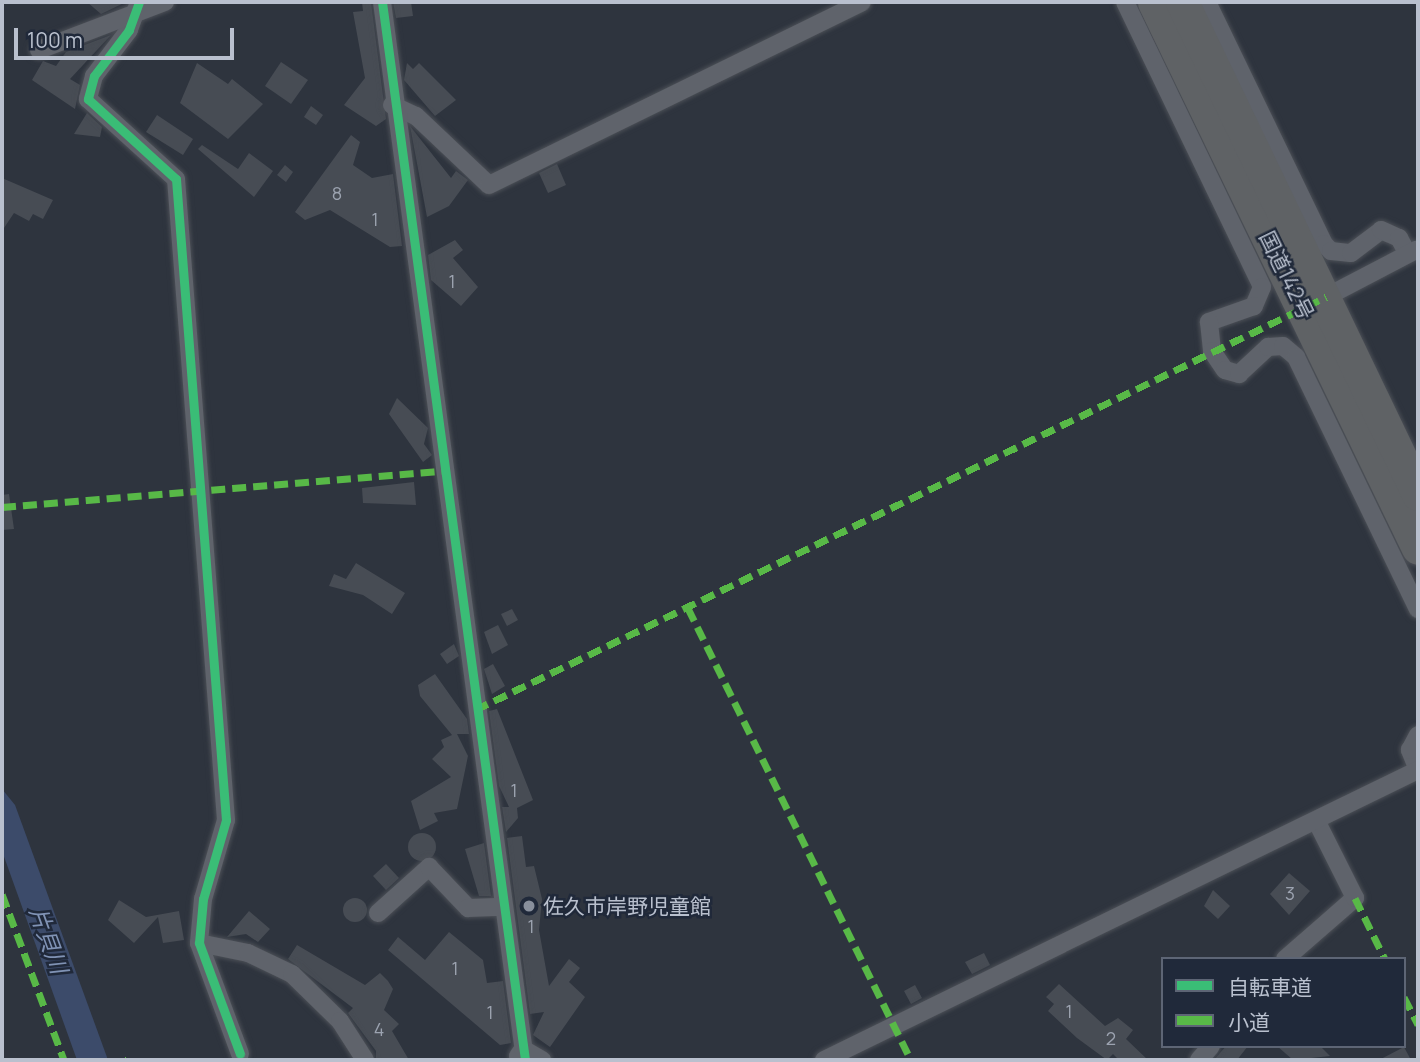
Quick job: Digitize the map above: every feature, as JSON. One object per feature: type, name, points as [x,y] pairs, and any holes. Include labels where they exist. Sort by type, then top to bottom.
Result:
[{"type":"highway","name":"国道142号","points":[[1154,2],[1418,548]]},
{"type":"highway","name":"国道142号","points":[[1182,2],[1326,297],[1418,494]]},
{"type":"street","points":[[39,50],[138,7],[165,2]]},
{"type":"street","points":[[382,2],[392,105],[503,907],[521,1056],[542,1060]]},
{"type":"street","points":[[392,105],[416,116],[489,185],[862,2]]},
{"type":"street","points":[[1125,2],[1262,287],[1254,306],[1209,322],[1212,351],[1225,370],[1239,374],[1268,347],[1283,346],[1296,357],[1418,609]]},
{"type":"street","points":[[1207,2],[1324,244],[1331,251],[1351,253],[1381,230],[1399,238],[1413,251],[1326,297]]},
{"type":"street","points":[[138,7],[94,76],[88,99],[176,179],[226,820],[203,899],[199,943],[240,1054]]},
{"type":"street","points":[[824,1060],[1418,770],[1410,750],[1418,735]]},
{"type":"street","points":[[1287,957],[1355,898],[1316,820]]},
{"type":"street","points":[[378,912],[429,867],[468,908],[503,907]]},
{"type":"street","points":[[199,943],[248,953],[292,974],[340,1021],[365,1060]]},
{"type":"water","name":"片貝川","points":[[2,789],[15,805],[108,1060],[77,1060],[2,851]]},
{"type":"building","points":[[87,2],[126,2],[101,14]]},
{"type":"building","points":[[362,2],[371,2],[386,119],[376,126],[344,105],[365,78],[353,12],[363,11]]},
{"type":"building","points":[[393,2],[411,2],[413,16],[396,18]]},
{"type":"building","points":[[111,35],[70,79],[80,85],[75,109],[32,80],[43,61],[56,66],[66,52]]},
{"type":"building","points":[[281,62],[308,80],[291,104],[265,86]]},
{"type":"building","points":[[197,63],[228,84],[232,79],[263,104],[228,139],[180,103]]},
{"type":"building","points":[[407,63],[413,69],[419,63],[456,100],[435,116],[404,80]]},
{"type":"building","points":[[311,106],[323,115],[316,125],[304,117]]},
{"type":"building","points":[[87,113],[102,127],[100,137],[74,134]]},
{"type":"building","points":[[157,115],[193,139],[183,155],[146,132]]},
{"type":"building","points":[[410,126],[451,178],[456,171],[468,180],[449,206],[427,217]]},
{"type":"building","points":[[351,135],[360,142],[353,165],[372,178],[393,174],[402,246],[390,247],[330,210],[305,220],[295,212]]},
{"type":"building","points":[[202,145],[238,169],[249,153],[273,171],[254,197],[198,149]]},
{"type":"building","points":[[557,164],[566,185],[548,193],[539,173]]},
{"type":"building","points":[[285,165],[293,172],[286,182],[277,175]]},
{"type":"building","points":[[2,178],[53,200],[43,219],[33,214],[29,221],[14,213],[2,231]]},
{"type":"building","points":[[455,240],[463,250],[453,258],[478,287],[461,306],[431,280],[428,255]]},
{"type":"building","points":[[397,398],[428,428],[424,444],[432,455],[423,462],[389,414]]},
{"type":"building","points":[[414,482],[416,505],[363,503],[362,488]]},
{"type":"building","points":[[9,494],[14,529],[2,530],[2,495]]},
{"type":"building","points":[[356,563],[405,593],[392,614],[363,595],[329,586],[334,574],[346,579]]},
{"type":"building","points":[[512,609],[518,620],[507,626],[501,614]]},
{"type":"building","points":[[498,625],[508,645],[492,654],[484,632]]},
{"type":"building","points":[[454,644],[459,656],[447,664],[440,654]]},
{"type":"building","points":[[493,664],[505,686],[492,694],[484,669]]},
{"type":"building","points":[[435,674],[467,719],[469,734],[457,734],[468,756],[457,809],[434,813],[438,821],[420,830],[411,801],[451,777],[432,759],[444,747],[441,740],[452,735],[420,696],[418,685]]},
{"type":"building","points":[[497,709],[533,800],[517,808],[518,818],[506,832],[502,807],[509,807],[499,786],[489,711]]},
{"type":"building","points":[[422,833],[432,837],[436,847],[432,857],[422,861],[412,857],[408,847],[412,837]]},
{"type":"building","points":[[522,836],[526,867],[534,866],[542,899],[539,930],[549,986],[569,959],[580,968],[569,982],[585,997],[550,1047],[533,1035],[544,1012],[530,1014],[507,838]]},
{"type":"building","points":[[484,843],[491,896],[479,896],[465,849]]},
{"type":"building","points":[[386,864],[399,878],[386,890],[373,876]]},
{"type":"building","points":[[1289,873],[1310,891],[1289,915],[1270,894]]},
{"type":"building","points":[[1213,890],[1230,906],[1218,919],[1204,906]]},
{"type":"building","points":[[355,898],[364,901],[367,910],[364,919],[355,922],[346,919],[343,910],[346,901]]},
{"type":"building","points":[[119,900],[146,917],[179,911],[184,940],[163,943],[158,917],[134,943],[108,920]]},
{"type":"building","points":[[249,911],[270,929],[258,942],[246,934],[227,937]]},
{"type":"building","points":[[449,932],[483,960],[487,983],[503,981],[511,1043],[500,1045],[388,950],[398,937],[425,960]]},
{"type":"building","points":[[297,945],[365,985],[380,973],[388,981],[393,989],[384,1010],[399,1024],[392,1031],[409,1060],[376,1060],[376,1051],[348,1013],[353,1008],[288,959]]},
{"type":"building","points":[[984,953],[990,965],[972,974],[965,962]]},
{"type":"building","points":[[1059,984],[1105,1026],[1118,1018],[1133,1030],[1126,1039],[1148,1060],[1119,1060],[1113,1054],[1107,1060],[1077,1038],[1048,1011],[1054,1004],[1046,997]]},
{"type":"building","points":[[915,985],[922,998],[911,1004],[904,991]]},
{"type":"building","points":[[1224,1048],[1246,1048],[1237,1060],[1214,1060]]},
{"type":"building","points":[[1279,1048],[1322,1048],[1330,1056],[1293,1060]]},
{"type":"building","points":[[1405,1048],[1411,1060],[1379,1060]]},
{"type":"marked path","points":[[475,710],[1326,297]]},
{"type":"marked path","points":[[2,507],[443,471]]},
{"type":"marked path","points":[[688,608],[911,1060]]},
{"type":"marked path","points":[[2,894],[64,1060]]},
{"type":"marked path","points":[[1355,898],[1384,957]]},
{"type":"marked path","points":[[1406,1001],[1418,1025]]},
{"type":"cycle path","points":[[139,2],[129,30],[94,76],[88,99],[176,179],[226,820],[203,899],[199,943],[240,1054]]},
{"type":"cycle path","points":[[382,2],[525,1060]]},
{"type":"place","name":"佐久市岸野児童館","points":[[529,906]]}]
